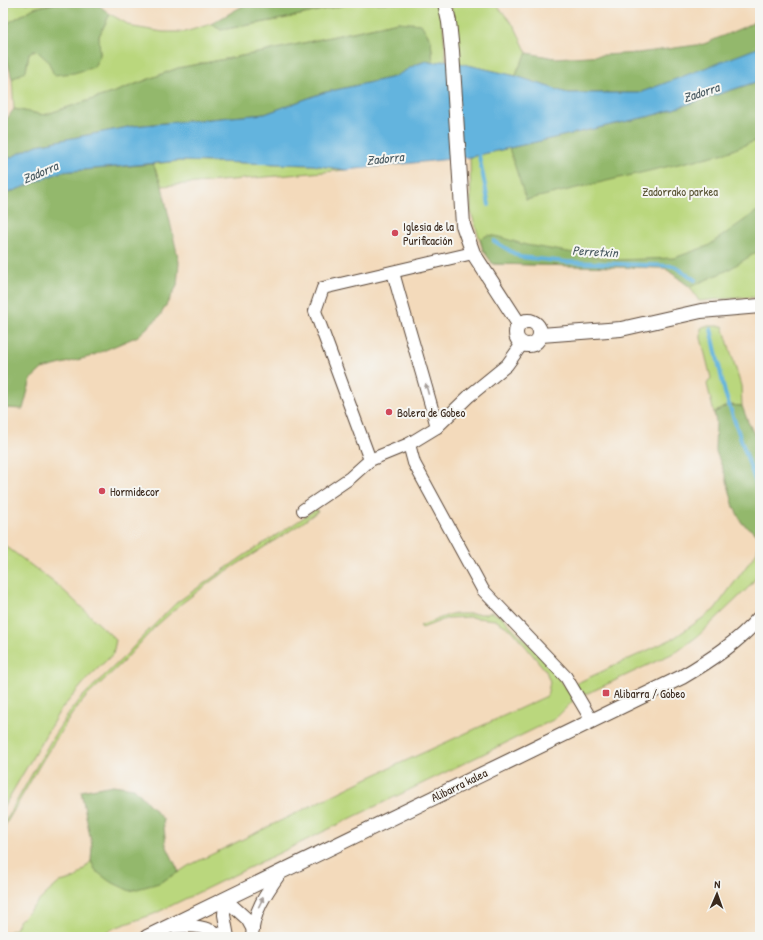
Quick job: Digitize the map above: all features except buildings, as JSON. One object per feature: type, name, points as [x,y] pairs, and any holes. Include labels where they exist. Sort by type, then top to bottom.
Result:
[{"type":"street","points":[[445,3],[449,22],[452,51],[463,225],[473,253],[519,324]]},
{"type":"street","points":[[370,460],[314,311],[323,288],[473,253]]},
{"type":"street","points":[[393,272],[437,427]]},
{"type":"street","points":[[541,335],[621,328],[701,311],[760,306]]},
{"type":"street","points":[[526,321],[534,322],[539,327],[541,335],[537,342],[530,346],[522,344],[517,340],[515,335],[519,324],[526,321]]},
{"type":"street","points":[[303,510],[350,478],[370,460],[408,444],[437,427],[469,396],[507,365],[522,344]]},
{"type":"street","points":[[408,444],[414,463],[483,590],[566,678],[592,721]]},
{"type":"street","name":"Alibarra kalea","points":[[147,937],[682,677],[719,654],[737,640],[760,617]]},
{"type":"street","points":[[253,933],[256,912],[266,893],[282,872]]},
{"type":"street","points":[[225,899],[247,919],[253,933]]},
{"type":"street","points":[[225,899],[224,915],[227,937]]},
{"type":"street","points":[[168,927],[191,925],[206,928],[227,937]]},
{"type":"green space","points":[[3,3],[56,3],[34,8],[3,26]]},
{"type":"green space","points":[[56,3],[96,3],[110,14],[99,36],[100,55],[94,67],[74,73],[54,75],[48,61],[36,50],[29,53],[26,71],[12,79],[3,44],[3,26],[34,8]]},
{"type":"green space","points":[[248,3],[353,3],[282,19],[221,30],[211,24]]},
{"type":"green space","points":[[353,3],[437,3],[442,16],[446,60],[433,63],[431,40],[398,22],[263,52],[178,68],[115,92],[44,115],[14,109],[12,79],[26,71],[29,53],[37,50],[48,61],[100,55],[99,36],[110,14],[133,27],[163,32],[185,32],[211,24],[221,30],[282,19]]},
{"type":"green space","points":[[451,3],[495,3],[515,27],[527,53],[518,69],[516,76],[459,63]]},
{"type":"green space","points":[[760,16],[760,47],[758,49],[639,93],[567,93],[516,76],[518,69],[527,53],[555,58],[638,53],[704,44],[751,24]]},
{"type":"green space","points":[[398,22],[421,24],[431,40],[433,63],[426,61],[415,65],[394,77],[322,93],[265,114],[133,126],[37,145],[3,161],[3,124],[14,109],[44,115],[115,92],[178,68],[263,52]]},
{"type":"green space","name":"Zadorrako parkea","points":[[760,79],[760,297],[699,301],[690,287],[665,268],[493,264],[483,250],[471,212],[470,157],[655,115],[756,82]]},
{"type":"green space","points":[[760,79],[760,139],[725,153],[526,200],[509,148],[655,115],[756,82]]},
{"type":"green space","points":[[179,161],[313,165],[346,170],[162,186],[153,164]]},
{"type":"green space","points":[[153,164],[162,186],[179,262],[177,286],[160,316],[138,336],[89,357],[42,369],[31,379],[23,409],[3,408],[3,195],[61,172]]},
{"type":"green space","points":[[760,209],[760,250],[728,270],[690,287],[665,268],[493,264],[483,250],[480,239],[488,235],[526,245],[616,260],[674,258],[708,246]]},
{"type":"green space","points":[[705,326],[723,326],[741,386],[742,406],[728,405],[714,413],[707,384],[711,378],[701,338],[701,328]]},
{"type":"green space","points":[[728,405],[742,406],[760,446],[759,536],[742,523],[734,507],[726,477],[715,449],[716,422],[714,413]]},
{"type":"green space","points":[[316,509],[318,511],[302,523],[214,579],[181,604],[155,627],[122,663],[87,696],[72,714],[44,758],[3,829],[3,825],[53,737],[71,710],[84,695],[126,655],[176,603],[245,555]]},
{"type":"green space","points":[[760,535],[760,571],[750,586],[699,635],[678,651],[584,695],[575,684],[674,638],[714,610],[757,552]]},
{"type":"green space","points":[[3,544],[60,587],[116,640],[113,654],[88,678],[59,712],[3,808]]},
{"type":"green space","points":[[491,612],[502,617],[542,658],[571,694],[573,701],[555,719],[154,914],[114,928],[98,937],[3,937],[3,934],[15,929],[19,921],[46,894],[60,882],[76,878],[91,861],[96,872],[179,872],[188,866],[366,779],[547,696],[550,682],[546,671],[512,630],[495,620],[468,617],[448,618],[422,628],[420,626],[451,614],[487,614]]},
{"type":"green space","points":[[113,785],[134,788],[163,819],[166,845],[179,872],[159,883],[130,891],[109,881],[96,871],[91,861],[92,846],[81,791]]},
{"type":"water","name":"Zadorra","points":[[760,47],[760,79],[756,82],[655,115],[470,157],[346,170],[313,165],[179,161],[61,172],[3,195],[3,161],[37,145],[133,126],[265,114],[322,93],[394,77],[415,65],[426,61],[433,63],[446,60],[516,76],[567,93],[639,93]]},
{"type":"waterway","name":"Perretxin","points":[[478,151],[489,205]]},
{"type":"waterway","name":"Perretxin","points":[[494,241],[520,257],[567,262],[674,266],[695,280]]},
{"type":"waterway","name":"Perretxin","points":[[711,329],[725,393],[760,495]]},
{"type":"place","name":"Iglesia de la Purificación","points":[[395,233]]},
{"type":"place","name":"Bolera de Gobeo","points":[[389,412]]},
{"type":"place","name":"Hormidecor","points":[[102,491]]},
{"type":"place","name":"Alibarra / Gobeo","points":[[606,693]]}]
